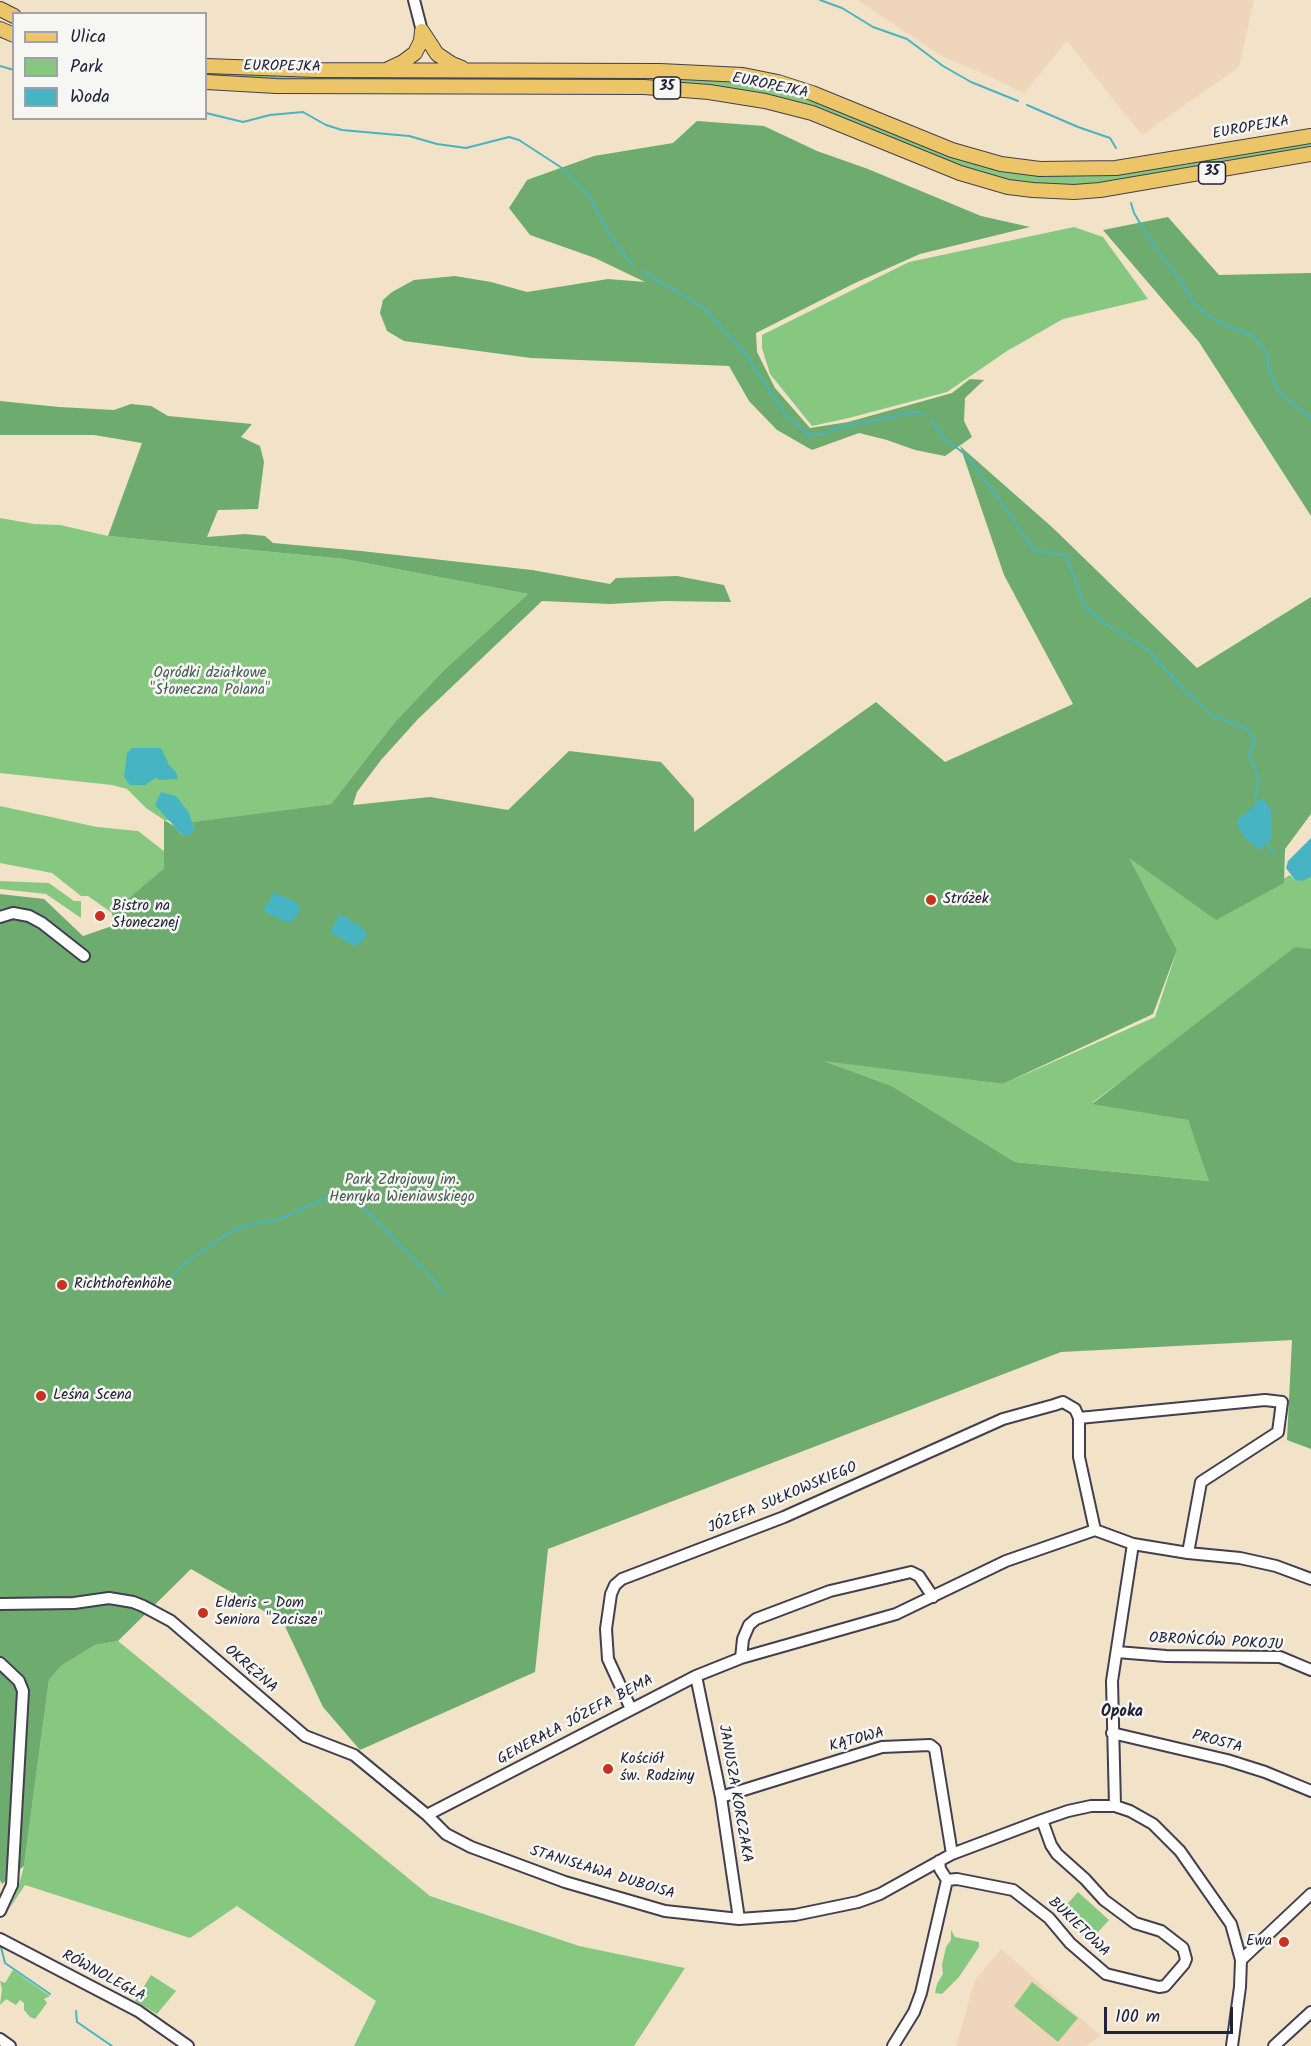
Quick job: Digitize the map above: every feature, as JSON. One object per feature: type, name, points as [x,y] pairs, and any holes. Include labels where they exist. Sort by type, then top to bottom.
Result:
[{"type":"main road","points":[[383,71],[403,62],[415,53],[421,41],[422,31]]},
{"type":"main road","points":[[422,31],[431,47],[443,59],[470,71]]},
{"type":"main road","name":"EUROPEJKA","points":[[207,66],[383,71],[660,71],[743,75],[778,82],[812,93],[952,150],[1001,164],[1040,170],[1099,170],[1127,167],[1311,135]]},
{"type":"main road","name":"EUROPEJKA","points":[[207,82],[309,86],[644,87],[709,92],[804,110],[960,173],[1008,187],[1033,190],[1074,192],[1106,189],[1311,154]]},
{"type":"street","points":[[414,0],[422,31]]},
{"type":"street","points":[[0,917],[13,913],[29,915],[84,956]]},
{"type":"street","points":[[1188,1553],[1201,1482],[1278,1432],[1282,1402],[1265,1400],[1078,1418],[1080,1457],[1095,1530],[1133,1544],[1188,1553],[1240,1558],[1276,1566],[1311,1579]]},
{"type":"street","name":"JÓZEFA SUŁKOWSKIEGO","points":[[631,1709],[608,1659],[606,1629],[610,1594],[615,1585],[622,1580],[784,1517],[1003,1419],[1063,1402],[1075,1409],[1078,1418]]},
{"type":"street","name":"GENERAŁA JÓZEFA BEMA","points":[[427,1815],[696,1676],[741,1658],[896,1614],[1006,1561],[1095,1530]]},
{"type":"street","points":[[1114,1806],[1112,1681],[1133,1544]]},
{"type":"street","points":[[741,1658],[743,1639],[750,1625],[756,1620],[830,1591],[911,1572],[919,1576],[933,1597]]},
{"type":"street","name":"OKRĘŻNA","points":[[0,1604],[74,1603],[109,1598],[133,1602],[155,1611],[171,1621],[298,1732],[354,1755],[427,1815]]},
{"type":"street","name":"OBROŃCÓW POKOJU","points":[[1118,1652],[1166,1656],[1280,1657],[1311,1670]]},
{"type":"street","points":[[0,1663],[19,1681],[23,1691],[12,1885],[0,1911]]},
{"type":"street","name":"JANUSZA KORCZAKA","points":[[696,1676],[721,1797],[739,1919]]},
{"type":"street","name":"PROSTA","points":[[1112,1733],[1227,1760],[1265,1772],[1311,1791]]},
{"type":"street","name":"KĄTOWA","points":[[721,1797],[882,1747],[930,1745],[935,1749],[952,1854]]},
{"type":"street","name":"STANISŁAWA DUBOISA","points":[[427,1815],[446,1834],[471,1847],[565,1882],[665,1911],[739,1919],[795,1915],[858,1902],[880,1894],[952,1854],[1042,1820],[1091,1806],[1114,1806],[1130,1811],[1153,1824],[1180,1851],[1231,1924],[1241,1960],[1240,1988],[1232,2046]]},
{"type":"street","name":"BUKIETOWA","points":[[947,1880],[1014,1890],[1049,1918],[1070,1943],[1106,1974],[1159,1987],[1165,1986],[1184,1964],[1186,1959],[1182,1948],[1161,1931],[1136,1923],[1104,1900],[1057,1854],[1042,1820]]},
{"type":"street","points":[[893,2046],[914,2012],[921,1993],[947,1880],[940,1869],[939,1861]]},
{"type":"street","points":[[1241,1960],[1311,1894]]},
{"type":"street","name":"RÓWNOLEGŁA","points":[[0,1939],[138,2011],[188,2046]]},
{"type":"street","points":[[1274,2046],[1311,2012]]},
{"type":"street","points":[[0,2039],[10,2046]]},
{"type":"shaded area","points":[[860,0],[1254,0],[1239,67],[1142,135],[1067,41],[1024,93],[943,57]]},
{"type":"shaded area","points":[[1001,1949],[1101,2036],[1086,2046],[956,2046],[975,1980]]},
{"type":"green space","points":[[207,72],[653,77],[745,81],[785,90],[1039,174],[1096,175],[1128,172],[1183,165],[1311,140],[1311,148],[1097,185],[1038,185],[985,175],[766,95],[723,87],[653,82],[275,80],[207,76]]},
{"type":"green space","points":[[697,121],[764,126],[817,151],[868,169],[981,216],[1030,227],[920,254],[855,283],[756,333],[757,352],[775,388],[810,428],[848,422],[952,393],[970,379],[984,380],[965,398],[964,421],[972,437],[945,456],[915,450],[859,433],[812,450],[777,430],[749,401],[729,366],[531,358],[404,341],[387,331],[380,313],[383,300],[392,292],[414,280],[455,276],[491,282],[527,292],[608,279],[645,282],[595,258],[530,235],[509,208],[527,180],[594,156],[673,143]]},
{"type":"green space","points":[[1168,217],[1219,275],[1311,273],[1311,516],[1199,342],[1103,230]]},
{"type":"green space","points":[[1074,227],[1103,237],[1148,299],[1063,319],[1007,351],[947,392],[812,426],[770,374],[762,348],[762,335],[909,262]]},
{"type":"green space","name":"Park Zdrojowy im. Henryka Wieniawskiego","points":[[0,401],[114,410],[131,404],[151,406],[168,416],[252,424],[241,437],[260,446],[264,462],[258,509],[218,510],[207,537],[245,534],[265,536],[273,543],[532,570],[610,584],[616,578],[677,576],[724,585],[731,602],[664,601],[610,604],[542,601],[418,719],[381,760],[357,792],[353,805],[430,797],[508,810],[569,751],[661,762],[694,799],[694,832],[876,702],[945,762],[1073,704],[1004,575],[960,446],[1053,528],[1197,668],[1311,597],[1311,814],[1285,849],[1284,883],[1216,920],[1129,858],[1177,950],[1153,1014],[1003,1084],[824,1061],[892,1086],[1015,1162],[1209,1181],[1188,1120],[1092,1104],[1295,947],[1311,949],[1311,1449],[1287,1440],[1292,1340],[1061,1352],[548,1549],[535,1672],[360,1750],[323,1707],[283,1622],[191,1569],[118,1641],[95,1645],[61,1666],[49,1680],[24,1866],[2,1884],[0,1880],[0,894],[44,899],[83,936],[121,923],[112,913],[164,868],[164,820],[174,826],[183,836],[194,828],[192,822],[331,804],[394,723],[444,670],[528,594],[344,559],[108,536],[142,443],[94,435],[0,435]]},
{"type":"green space","name":"Ogródki działkowe \"Słoneczna Polana\"","points":[[0,518],[34,524],[60,525],[108,536],[344,559],[528,594],[444,670],[394,723],[331,804],[186,823],[164,820],[146,808],[127,789],[112,785],[0,773]]},
{"type":"green space","points":[[0,806],[97,827],[138,831],[169,855],[164,868],[129,899],[152,922],[112,947],[112,913],[88,896],[81,896],[52,873],[0,863]]},
{"type":"green space","points":[[1128,857],[1216,919],[1290,875],[1295,880],[1311,877],[1311,950],[1189,1031],[1092,1103],[1188,1120],[1210,1181],[1015,1162],[892,1086],[821,1060],[1003,1084],[1155,1017],[1177,950]]},
{"type":"green space","points":[[0,881],[49,883],[74,901],[81,901],[81,918],[46,894],[0,889]]},
{"type":"green space","points":[[118,1641],[430,1896],[579,1946],[685,1968],[634,2046],[354,2046],[376,2001],[237,1906],[190,1938],[25,1885],[9,1909],[17,1892],[24,1866],[49,1680],[61,1666],[95,1645]]},
{"type":"green space","points":[[1078,1892],[1109,1920],[1089,1942],[1059,1913]]},
{"type":"green space","points":[[951,1930],[955,1937],[979,1942],[979,1947],[959,1977],[942,1994],[935,1993],[943,1974],[942,1965],[946,1947],[951,1940]]},
{"type":"green space","points":[[13,1970],[50,1996],[44,1999],[47,2003],[35,2019],[24,2010],[24,2003],[20,2000],[16,2005],[6,1999],[0,2005],[2,1989],[0,1981],[5,1983]]},
{"type":"green space","points":[[151,1975],[176,1991],[157,2014],[135,2001]]},
{"type":"green space","points":[[1032,1982],[1078,2018],[1058,2042],[1014,2006]]},
{"type":"water","points":[[132,748],[161,748],[178,779],[155,778],[145,785],[130,785],[124,777],[127,753]]},
{"type":"water","points":[[161,792],[176,796],[189,813],[194,828],[192,834],[183,836],[155,805]]},
{"type":"water","points":[[1263,798],[1271,810],[1271,840],[1259,850],[1243,836],[1236,821]]},
{"type":"water","points":[[1311,838],[1311,877],[1302,881],[1295,880],[1286,868],[1288,861]]},
{"type":"water","points":[[274,892],[297,903],[300,909],[295,919],[288,923],[263,911]]},
{"type":"water","points":[[340,914],[363,928],[367,934],[363,941],[354,946],[330,932]]},
{"type":"waterway","points":[[820,0],[842,8],[873,27],[907,39],[943,66],[971,82],[1018,101]]},
{"type":"waterway","points":[[0,66],[12,69]]},
{"type":"waterway","points":[[1027,105],[1110,138],[1116,148]]},
{"type":"waterway","points":[[207,113],[243,122],[270,115],[303,112],[326,125],[342,130],[409,136],[437,144],[466,148],[509,137],[519,140],[562,168],[588,194],[611,237],[633,266]]},
{"type":"waterway","points":[[1131,203],[1147,235],[1193,302],[1206,314],[1227,326],[1252,335],[1266,352],[1269,369],[1280,393],[1311,418]]},
{"type":"waterway","points":[[642,271],[704,308],[744,352],[785,414],[808,435],[822,434],[838,428],[915,412],[924,414]]},
{"type":"waterway","points":[[932,420],[942,436],[967,456],[1034,550],[1066,555],[1084,605],[1101,621],[1149,651],[1181,687],[1212,715],[1247,729],[1255,741],[1249,753],[1259,779],[1255,797],[1258,805]]},
{"type":"waterway","points":[[1265,843],[1275,853]]},
{"type":"waterway","points":[[173,1276],[187,1262],[227,1234],[247,1225],[280,1219],[337,1193],[351,1198],[368,1212],[432,1278],[443,1293]]},
{"type":"waterway","points":[[1,1947],[5,1963],[50,1994]]},
{"type":"waterway","points":[[76,2011],[77,2022],[112,2046]]},
{"type":"place","name":"Stróżek","points":[[931,900]]},
{"type":"place","name":"Bistro na Słonecznej","points":[[100,916]]},
{"type":"place","name":"Richthofenhöhe","points":[[62,1285]]},
{"type":"place","name":"Leśna Scena","points":[[41,1396]]},
{"type":"place","name":"Elderis - Dom Seniora \"Zacisze\"","points":[[203,1613]]},
{"type":"place","name":"Kościół św. Rodziny","points":[[608,1769]]},
{"type":"place","name":"Ewa","points":[[1284,1942]]},
{"type":"district","name":"Opoka","points":[[1122,1713]]}]
